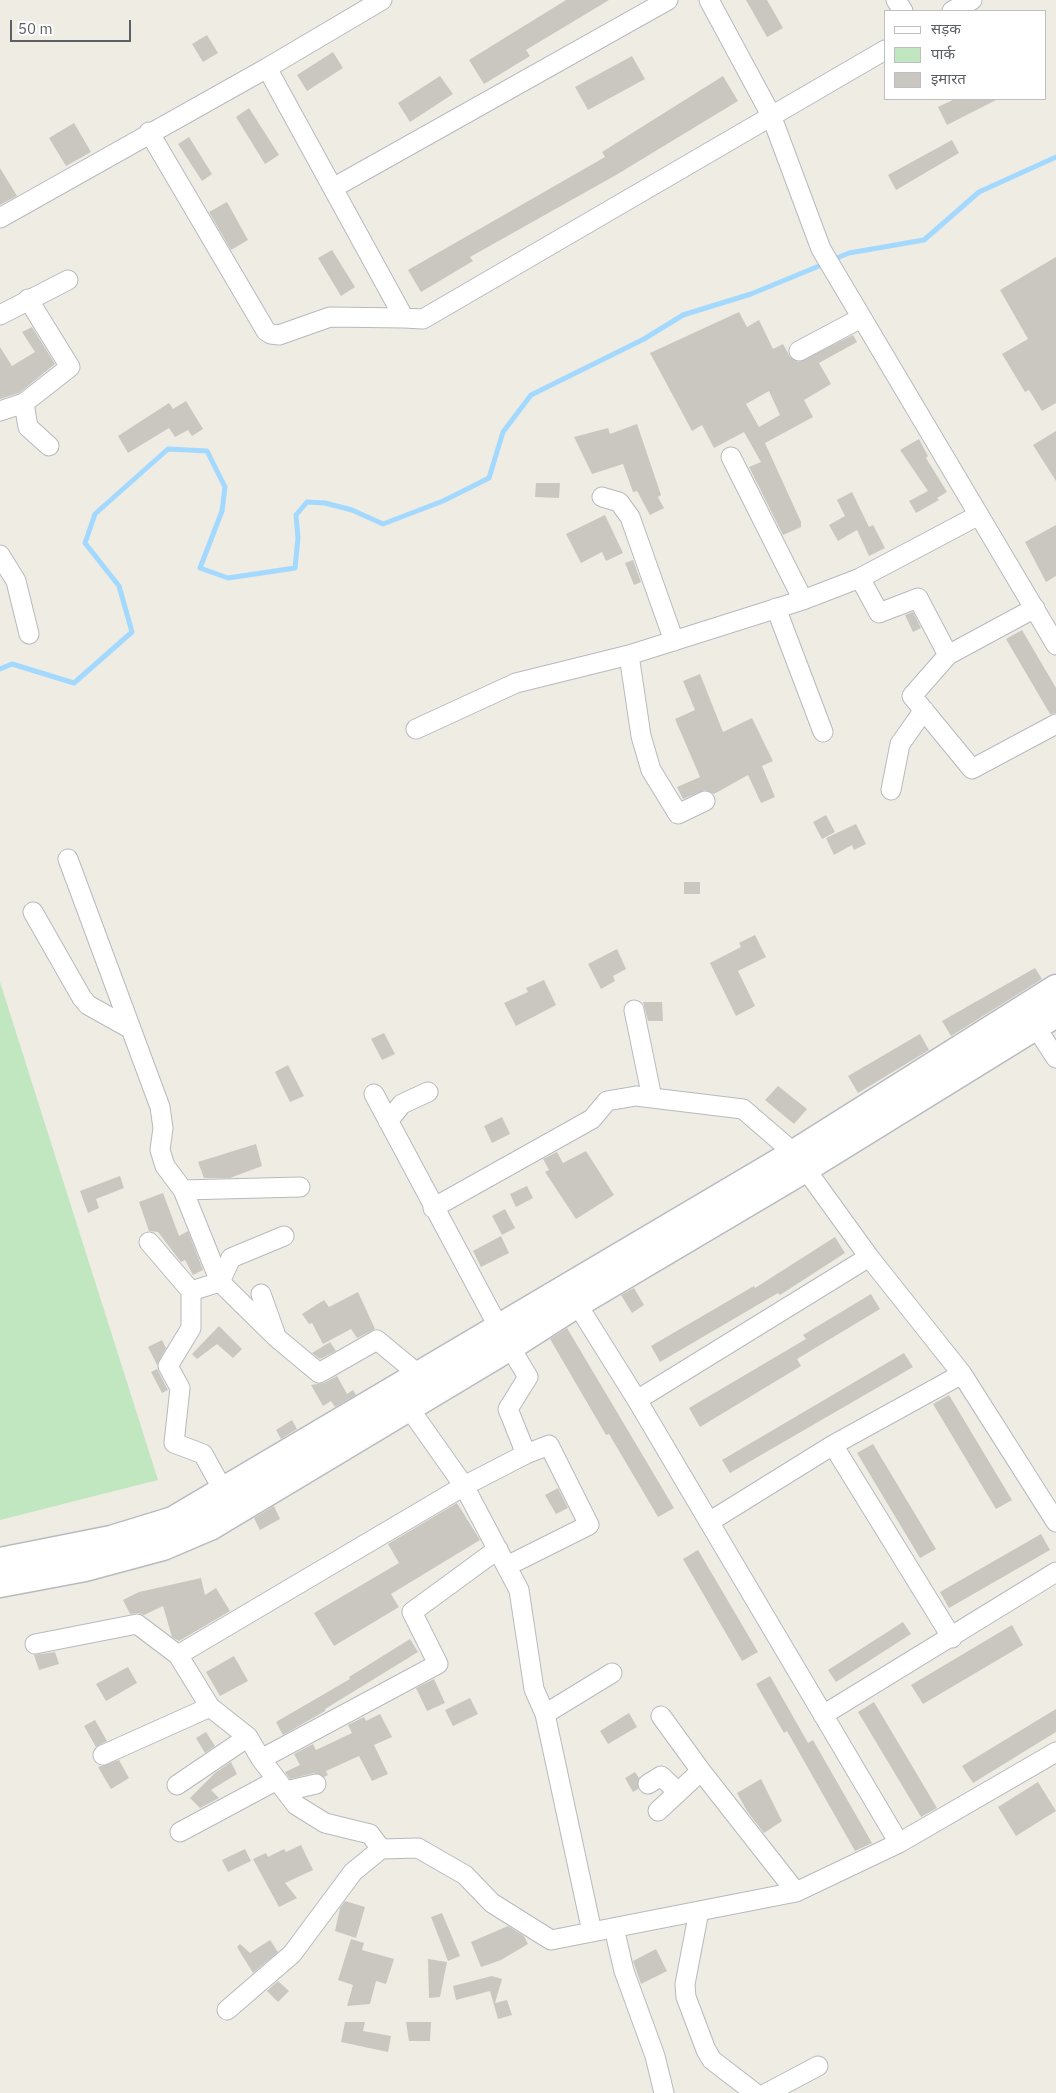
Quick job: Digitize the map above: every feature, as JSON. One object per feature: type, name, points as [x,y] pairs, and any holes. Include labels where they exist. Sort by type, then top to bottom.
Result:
[{"type":"street","points":[[0,218],[149,132],[267,68],[382,0]]},
{"type":"street","points":[[333,188],[668,0]]},
{"type":"street","points":[[709,0],[771,115],[821,250],[1056,645]]},
{"type":"street","points":[[954,10],[972,0]]},
{"type":"street","points":[[149,132],[262,323],[271,334],[279,335],[330,317],[423,318],[884,51]]},
{"type":"street","points":[[267,68],[404,318]]},
{"type":"street","points":[[0,315],[68,280]]},
{"type":"street","points":[[0,411],[24,403],[70,366],[28,299]]},
{"type":"street","points":[[799,351],[861,318]]},
{"type":"street","points":[[24,403],[28,427],[49,446]]},
{"type":"street","points":[[731,457],[803,600]]},
{"type":"street","points":[[602,497],[619,502],[630,518],[674,641]]},
{"type":"street","points":[[416,729],[516,683],[629,655],[803,600],[860,578],[979,515]]},
{"type":"street","points":[[0,555],[16,582],[29,634]]},
{"type":"street","points":[[860,578],[879,613],[918,598],[948,655]]},
{"type":"street","points":[[776,608],[823,732]]},
{"type":"street","points":[[1035,608],[948,655],[912,696],[972,769],[1056,724]]},
{"type":"street","points":[[629,655],[641,736],[651,770],[678,814],[705,801]]},
{"type":"street","points":[[890,790],[900,744],[924,710]]},
{"type":"street","points":[[68,859],[160,1107],[163,1128],[160,1150],[165,1166],[183,1190],[220,1282],[277,1338],[319,1373],[378,1340],[418,1374]]},
{"type":"street","points":[[33,912],[82,998],[88,1005],[131,1029]]},
{"type":"street","points":[[0,1584],[85,1568],[163,1547],[210,1527],[402,1398],[418,1374],[504,1338],[577,1304],[799,1161],[1056,988]]},
{"type":"street","points":[[634,1010],[652,1098]]},
{"type":"street","points":[[0,1561],[111,1539],[173,1520],[223,1490],[402,1398],[799,1161],[1046,1020],[1056,1058]]},
{"type":"street","points":[[388,1121],[402,1104],[428,1092]]},
{"type":"street","points":[[374,1094],[433,1208],[528,1378],[508,1409],[526,1454]]},
{"type":"street","points":[[433,1208],[592,1119],[607,1101],[636,1096],[744,1109],[799,1161],[868,1257],[962,1374],[1056,1522]]},
{"type":"street","points":[[183,1190],[300,1187]]},
{"type":"street","points":[[191,1291],[220,1282],[231,1258],[284,1236]]},
{"type":"street","points":[[149,1242],[191,1291],[191,1328],[168,1366],[180,1388],[174,1443],[203,1454],[223,1490]]},
{"type":"street","points":[[637,1400],[868,1257]]},
{"type":"street","points":[[261,1294],[277,1338]]},
{"type":"street","points":[[577,1304],[637,1400],[899,1843]]},
{"type":"street","points":[[709,1522],[834,1445],[962,1374]]},
{"type":"street","points":[[402,1398],[464,1486],[519,1590],[534,1689],[545,1714],[592,1932]]},
{"type":"street","points":[[834,1445],[952,1638]]},
{"type":"street","points":[[178,1655],[464,1486],[526,1454],[549,1446],[589,1525],[507,1566]]},
{"type":"street","points":[[261,1759],[438,1664],[412,1612],[498,1549]]},
{"type":"street","points":[[823,1715],[952,1638],[1056,1572]]},
{"type":"street","points":[[35,1644],[137,1624],[178,1655],[210,1707],[248,1737],[261,1759],[296,1804],[325,1823],[370,1834],[381,1849]]},
{"type":"street","points":[[545,1714],[612,1673]]},
{"type":"street","points":[[103,1754],[210,1707]]},
{"type":"street","points":[[661,1716],[701,1771],[796,1892]]},
{"type":"street","points":[[177,1785],[248,1737]]},
{"type":"street","points":[[227,2010],[292,1954],[353,1872],[381,1849],[418,1848],[465,1875],[492,1903],[551,1940],[796,1892],[899,1843],[1056,1752]]},
{"type":"street","points":[[658,1811],[701,1771]]},
{"type":"street","points":[[648,1784],[661,1776],[678,1792]]},
{"type":"street","points":[[180,1832],[282,1786],[316,1784]]},
{"type":"street","points":[[699,1911],[685,1984],[686,1997],[706,2050],[712,2060],[755,2093]]},
{"type":"street","points":[[614,1928],[624,1971],[655,2056],[664,2093]]},
{"type":"street","points":[[767,2093],[818,2066]]},
{"type":"green space","points":[[0,982],[158,1480],[0,1520]]},
{"type":"building","points":[[566,0],[609,0],[526,50],[530,56],[484,84],[469,60]]},
{"type":"building","points":[[746,0],[767,0],[783,28],[767,37]]},
{"type":"building","points":[[207,35],[218,53],[203,62],[192,44]]},
{"type":"building","points":[[333,52],[343,68],[307,91],[297,75]]},
{"type":"building","points":[[632,56],[645,79],[588,110],[575,87]]},
{"type":"building","points":[[440,76],[453,94],[410,122],[398,103]]},
{"type":"building","points":[[723,76],[738,101],[616,175],[470,257],[473,261],[421,292],[408,270],[605,157],[602,152]]},
{"type":"building","points":[[953,100],[996,100],[947,125],[938,107]]},
{"type":"building","points":[[249,108],[279,155],[265,164],[236,117]]},
{"type":"building","points":[[74,123],[91,152],[66,166],[49,138]]},
{"type":"building","points":[[189,137],[212,174],[202,181],[178,144]]},
{"type":"building","points":[[952,140],[959,153],[896,190],[888,175]]},
{"type":"building","points":[[0,168],[17,196],[0,205]]},
{"type":"building","points":[[227,202],[248,240],[231,250],[209,212]]},
{"type":"building","points":[[332,250],[355,287],[341,296],[318,258]]},
{"type":"building","points":[[1056,257],[1056,403],[1042,411],[1029,390],[1025,392],[1002,354],[1028,339],[1000,290]]},
{"type":"building","points":[[739,312],[747,327],[759,320],[773,349],[783,344],[790,357],[798,362],[853,335],[857,342],[819,363],[831,384],[804,400],[813,417],[765,443],[801,522],[801,527],[783,535],[749,467],[761,462],[744,432],[714,448],[702,425],[692,431],[650,353]],"holes":[[[769,391],[780,415],[759,427],[746,404]]]},
{"type":"building","points":[[32,327],[55,364],[19,393],[0,399],[0,347],[12,366],[35,352],[22,332]]},
{"type":"building","points":[[186,401],[203,429],[192,436],[188,430],[175,437],[169,428],[128,453],[118,436],[169,403],[173,409]]},
{"type":"building","points":[[637,424],[661,495],[658,497],[664,508],[650,515],[637,491],[633,492],[623,464],[592,474],[574,437],[608,428],[610,434]]},
{"type":"building","points":[[1056,431],[1056,481],[1033,445]]},
{"type":"building","points":[[919,439],[928,456],[926,458],[947,492],[937,498],[939,500],[916,513],[909,501],[928,491],[900,450]]},
{"type":"building","points":[[536,483],[560,483],[559,498],[535,497]]},
{"type":"building","points":[[852,492],[869,527],[873,525],[885,548],[869,556],[857,530],[838,541],[829,525],[845,516],[837,500]]},
{"type":"building","points":[[605,515],[623,553],[606,561],[602,552],[581,563],[566,534]]},
{"type":"building","points":[[1056,525],[1056,576],[1046,582],[1025,542]]},
{"type":"building","points":[[633,560],[641,582],[634,585],[625,563]]},
{"type":"building","points":[[913,612],[921,628],[913,632],[905,615]]},
{"type":"building","points":[[1022,630],[1056,688],[1056,713],[1050,714],[1006,639]]},
{"type":"building","points":[[700,674],[723,732],[752,718],[773,761],[762,766],[775,797],[761,803],[748,775],[714,794],[705,790],[683,799],[677,787],[700,777],[675,719],[695,710],[683,681]]},
{"type":"building","points":[[826,815],[835,832],[822,839],[813,822]]},
{"type":"building","points":[[856,824],[866,844],[854,850],[852,845],[834,855],[826,838]]},
{"type":"building","points":[[684,882],[700,882],[700,894],[684,894]]},
{"type":"building","points":[[755,935],[766,957],[738,971],[755,1006],[736,1016],[710,963],[741,947],[739,943]]},
{"type":"building","points":[[617,949],[626,969],[613,976],[615,981],[601,989],[588,964]]},
{"type":"building","points":[[1035,968],[1042,979],[951,1036],[942,1021]]},
{"type":"building","points":[[544,980],[556,1005],[516,1026],[504,1003],[528,992],[526,988]]},
{"type":"building","points":[[643,1002],[662,1002],[663,1021],[648,1021]]},
{"type":"building","points":[[384,1033],[395,1054],[382,1060],[371,1039]]},
{"type":"building","points":[[920,1034],[929,1050],[858,1093],[848,1076]]},
{"type":"building","points":[[288,1065],[304,1096],[290,1102],[275,1072]]},
{"type":"building","points":[[778,1086],[807,1109],[794,1124],[765,1100]]},
{"type":"building","points":[[502,1117],[510,1134],[492,1143],[484,1126]]},
{"type":"building","points":[[256,1144],[262,1166],[230,1178],[204,1178],[198,1162]]},
{"type":"building","points":[[586,1151],[614,1195],[576,1219],[545,1172],[549,1170],[543,1159],[557,1152],[563,1163]]},
{"type":"building","points":[[120,1176],[124,1188],[96,1199],[99,1208],[88,1213],[80,1191]]},
{"type":"building","points":[[527,1186],[533,1198],[516,1207],[510,1194]]},
{"type":"building","points":[[163,1193],[179,1236],[188,1231],[203,1270],[193,1275],[185,1260],[181,1262],[158,1232],[149,1231],[139,1202]]},
{"type":"building","points":[[505,1209],[515,1228],[502,1235],[492,1216]]},
{"type":"building","points":[[501,1236],[509,1253],[481,1267],[473,1251]]},
{"type":"building","points":[[835,1237],[845,1253],[780,1295],[778,1293],[660,1362],[651,1346],[754,1286],[755,1288]]},
{"type":"building","points":[[634,1288],[644,1305],[632,1313],[621,1295]]},
{"type":"building","points":[[358,1292],[375,1329],[357,1338],[351,1329],[323,1344],[312,1323],[309,1324],[302,1314],[324,1300],[329,1307]]},
{"type":"building","points":[[871,1294],[880,1309],[797,1359],[801,1366],[700,1427],[689,1408],[806,1339],[803,1335]]},
{"type":"building","points":[[219,1326],[242,1349],[233,1358],[217,1344],[197,1359],[192,1354]]},
{"type":"building","points":[[567,1328],[674,1508],[658,1517],[609,1434],[606,1435],[550,1339]]},
{"type":"building","points":[[162,1340],[166,1348],[157,1365],[148,1347]]},
{"type":"building","points":[[330,1342],[336,1351],[320,1359],[312,1353]]},
{"type":"building","points":[[904,1353],[913,1367],[730,1473],[722,1460]]},
{"type":"building","points":[[157,1369],[168,1390],[162,1393],[151,1372]]},
{"type":"building","points":[[337,1376],[347,1394],[353,1390],[356,1395],[335,1407],[331,1401],[323,1406],[311,1385],[324,1383]]},
{"type":"building","points":[[949,1395],[1012,1500],[996,1509],[933,1404]]},
{"type":"building","points":[[292,1420],[297,1429],[281,1439],[276,1430]]},
{"type":"building","points":[[873,1444],[936,1549],[920,1558],[857,1453]]},
{"type":"building","points":[[558,1488],[568,1508],[556,1514],[545,1495]]},
{"type":"building","points":[[457,1503],[480,1540],[391,1594],[399,1607],[334,1646],[314,1613],[399,1563],[388,1544]]},
{"type":"building","points":[[274,1506],[280,1519],[260,1530],[254,1518]]},
{"type":"building","points":[[1041,1534],[1050,1550],[949,1608],[940,1592]]},
{"type":"building","points":[[698,1550],[758,1652],[742,1661],[683,1559]]},
{"type":"building","points":[[201,1578],[205,1595],[216,1588],[230,1611],[179,1641],[172,1637],[163,1606],[144,1615],[139,1613],[130,1614],[123,1600],[139,1592]]},
{"type":"building","points":[[903,1622],[911,1634],[836,1682],[828,1670]]},
{"type":"building","points":[[1012,1625],[1023,1645],[923,1704],[911,1685]]},
{"type":"building","points":[[410,1639],[418,1652],[325,1709],[325,1711],[283,1735],[276,1722],[350,1679],[349,1677]]},
{"type":"building","points":[[55,1652],[59,1664],[39,1670],[34,1655]]},
{"type":"building","points":[[234,1656],[248,1681],[220,1696],[206,1672]]},
{"type":"building","points":[[128,1667],[137,1683],[106,1701],[96,1684]]},
{"type":"building","points":[[770,1676],[808,1743],[813,1740],[872,1843],[855,1851],[787,1731],[784,1733],[756,1684]]},
{"type":"building","points":[[434,1679],[445,1703],[427,1711],[416,1688]]},
{"type":"building","points":[[470,1698],[478,1714],[453,1726],[445,1710]]},
{"type":"building","points":[[874,1702],[937,1808],[921,1817],[858,1712]]},
{"type":"building","points":[[1056,1709],[1056,1732],[973,1783],[962,1766]]},
{"type":"building","points":[[629,1713],[637,1727],[608,1744],[600,1731]]},
{"type":"building","points":[[380,1714],[392,1737],[374,1745],[388,1774],[372,1781],[359,1756],[326,1771],[328,1775],[324,1777],[314,1773],[290,1779],[285,1772],[300,1765],[294,1754],[313,1744],[316,1750],[352,1733],[348,1725],[364,1717],[366,1721]]},
{"type":"building","points":[[95,1720],[107,1741],[96,1747],[84,1726]]},
{"type":"building","points":[[206,1732],[215,1746],[205,1753],[196,1738]]},
{"type":"building","points":[[119,1760],[129,1778],[111,1789],[98,1767]]},
{"type":"building","points":[[231,1762],[237,1774],[211,1790],[219,1798],[200,1808],[190,1798],[215,1773]]},
{"type":"building","points":[[635,1772],[639,1778],[638,1789],[633,1792],[625,1778]]},
{"type":"building","points":[[761,1779],[782,1821],[764,1833],[747,1811],[737,1793]]},
{"type":"building","points":[[1038,1782],[1056,1811],[1016,1836],[998,1807]]},
{"type":"building","points":[[301,1845],[313,1870],[285,1883],[297,1898],[279,1907],[253,1859],[266,1853],[268,1857],[284,1849],[286,1852]]},
{"type":"building","points":[[245,1849],[251,1861],[228,1872],[222,1860]]},
{"type":"building","points":[[345,1901],[365,1907],[356,1938],[335,1931],[340,1908]]},
{"type":"building","points":[[442,1913],[460,1956],[448,1961],[431,1917]]},
{"type":"building","points":[[508,1926],[524,1936],[528,1944],[501,1960],[481,1967],[471,1942]]},
{"type":"building","points":[[351,1939],[364,1943],[362,1950],[394,1959],[386,1984],[376,1981],[370,2004],[347,2006],[353,1985],[338,1980]]},
{"type":"building","points":[[270,1940],[278,1952],[253,1973],[237,1947],[240,1944],[250,1953]]},
{"type":"building","points":[[656,1949],[667,1971],[641,1984],[633,1961]]},
{"type":"building","points":[[428,1959],[447,1962],[440,1997],[429,1998]]},
{"type":"building","points":[[492,1976],[502,1979],[495,2003],[507,2000],[512,2015],[498,2019],[490,1991],[456,2000],[453,1986]]},
{"type":"building","points":[[278,1981],[289,1991],[278,2002],[267,1991]]},
{"type":"building","points":[[345,2022],[365,2022],[363,2031],[391,2036],[388,2052],[341,2042]]},
{"type":"building","points":[[406,2022],[431,2022],[430,2041],[409,2041]]},
{"type":"waterway","points":[[832,260],[849,253],[924,240],[979,192],[1056,157]]},
{"type":"waterway","points":[[0,669],[12,664],[74,683],[132,632],[119,586],[85,543],[95,514],[168,449],[207,451],[225,487],[222,511],[200,568],[228,578],[295,568],[298,538],[296,515],[307,502],[325,503],[352,510],[383,524],[443,501],[489,478],[503,432],[531,395],[644,339],[683,315],[751,294],[824,264]]}]
